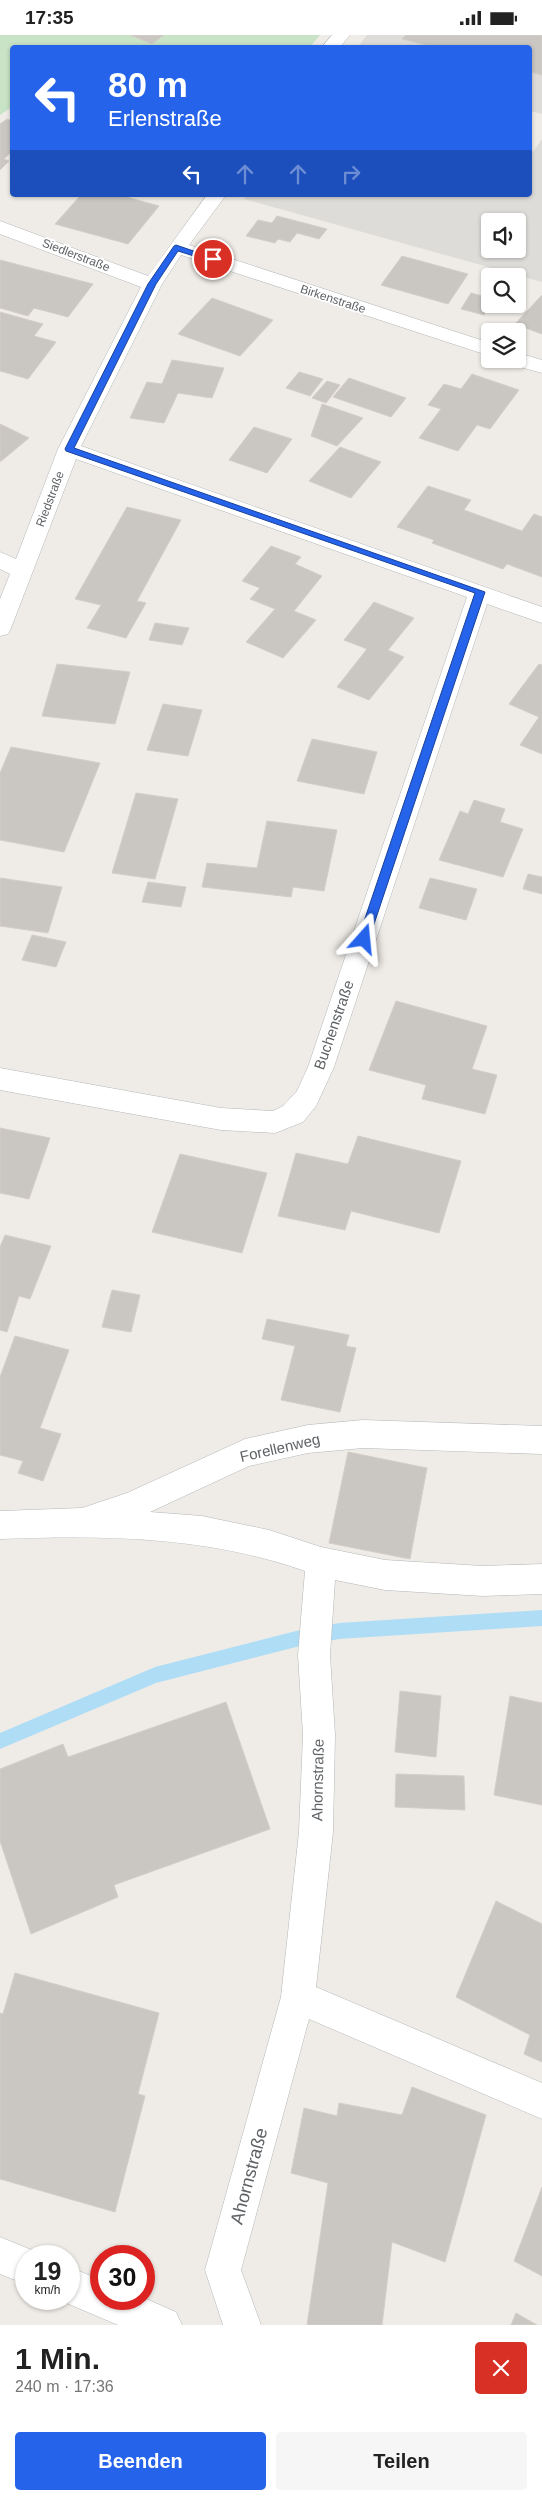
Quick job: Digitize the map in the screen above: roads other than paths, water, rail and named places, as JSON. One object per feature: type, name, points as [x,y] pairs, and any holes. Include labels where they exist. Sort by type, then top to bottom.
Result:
[{"type":"street","points":[[333,45],[341,35]]},
{"type":"street","name":"Riedstraße","points":[[0,628],[69,449],[152,284],[176,247],[215,197]]},
{"type":"street","name":"Siedlerstraße","points":[[0,227],[152,284]]},
{"type":"street","name":"Birkenstraße","points":[[176,247],[481,347]]},
{"type":"street","points":[[526,362],[542,367]]},
{"type":"street","points":[[69,449],[542,615]]},
{"type":"street","points":[[0,561],[22,571]]},
{"type":"street","name":"Buchenstraße","points":[[0,1079],[221,1119],[275,1122],[293,1114],[307,1098],[321,1067],[480,592]]},
{"type":"street","name":"Forellenweg","points":[[0,1525],[82,1522],[133,1505],[245,1453],[308,1439],[362,1434],[542,1440]]},
{"type":"street","points":[[82,1522],[202,1530],[269,1544],[321,1562],[385,1575],[483,1581],[542,1579]]},
{"type":"street","name":"Ahornstraße","points":[[242,2325],[224,2270],[298,1997],[316,1832],[319,1735],[314,1655],[321,1562]]},
{"type":"street","points":[[298,1997],[542,2101]]},
{"type":"street","points":[[0,2255],[15,2262]]},
{"type":"street","points":[[127,2310],[163,2325]]},
{"type":"waterway","points":[[0,1741],[155,1675],[296,1639],[339,1631],[542,1618]]}]
